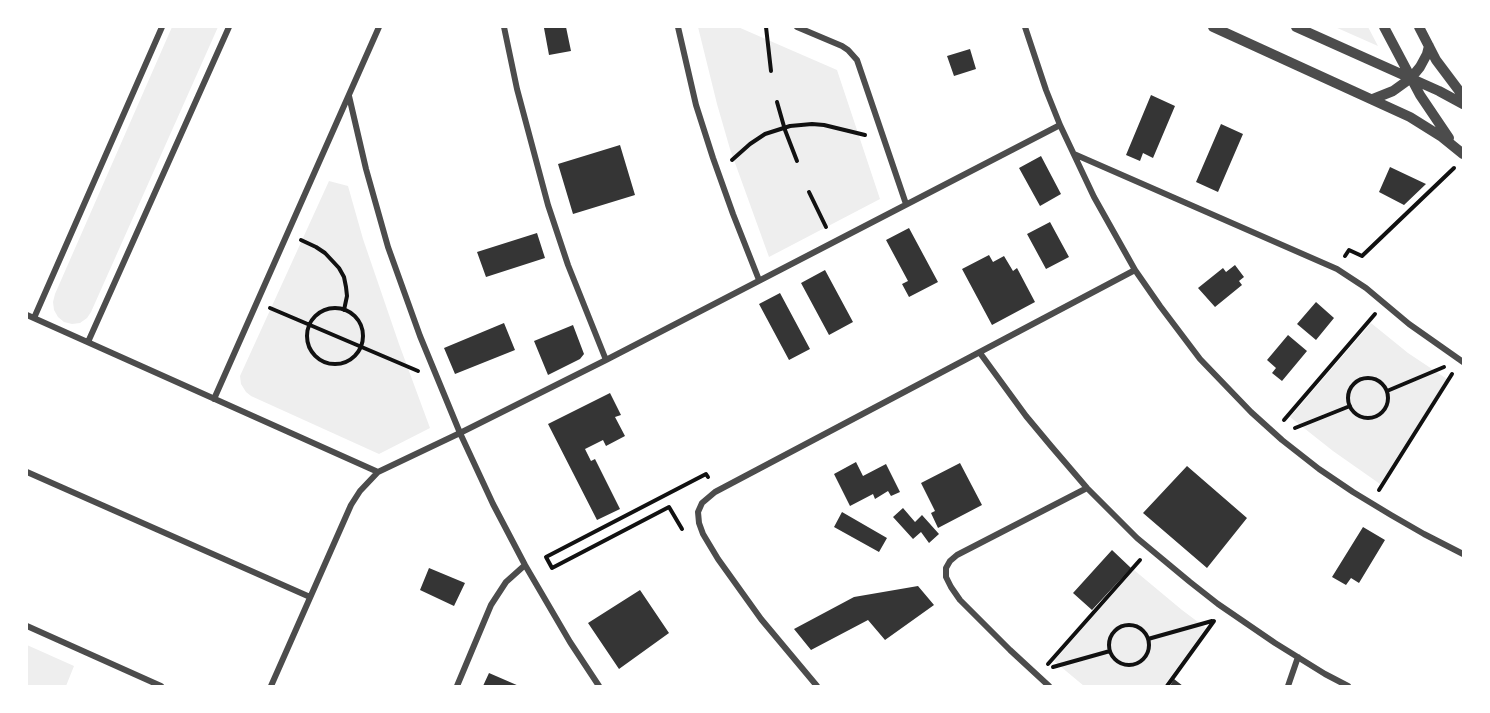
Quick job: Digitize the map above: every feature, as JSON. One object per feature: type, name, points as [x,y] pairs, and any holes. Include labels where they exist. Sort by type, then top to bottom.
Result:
[{"type":"street","points":[[34,318],[162,27]]},
{"type":"street","points":[[88,342],[229,27]]},
{"type":"street","points":[[214,399],[379,27]]},
{"type":"street","points":[[504,27],[517,89],[548,205],[568,265],[606,360]]},
{"type":"street","points":[[678,27],[696,105],[732,214],[759,280]]},
{"type":"street","points":[[798,27],[842,46],[857,60],[906,204]]},
{"type":"street","points":[[1025,27],[1060,125],[1115,236],[1135,270],[1173,325],[1200,358],[1226,387],[1275,434],[1319,469],[1371,503],[1463,554]]},
{"type":"street","points":[[1213,27],[1373,99],[1427,127],[1460,151]]},
{"type":"street","points":[[1296,27],[1411,78],[1463,104]]},
{"type":"street","points":[[1384,27],[1430,112],[1460,151]]},
{"type":"street","points":[[1419,27],[1445,72],[1463,96]]},
{"type":"street","points":[[1373,99],[1393,92],[1411,78],[1420,67],[1429,46]]},
{"type":"street","points":[[349,96],[366,170],[388,247],[402,289],[460,433],[525,565],[599,686]]},
{"type":"street","points":[[271,686],[351,505],[360,491],[378,472],[606,360],[1060,125]]},
{"type":"street","points":[[1073,154],[1337,269],[1462,361]]},
{"type":"street","points":[[817,686],[761,619],[718,559],[699,523],[698,512],[702,503],[715,492],[1135,270]]},
{"type":"street","points":[[27,315],[378,472]]},
{"type":"street","points":[[980,353],[1026,416],[1087,488],[1150,549],[1218,604],[1298,657],[1348,686]]},
{"type":"street","points":[[27,472],[310,597]]},
{"type":"street","points":[[1049,686],[960,600],[946,577],[946,568],[957,555],[1087,488]]},
{"type":"street","points":[[457,686],[491,605],[506,582],[525,565]]},
{"type":"street","points":[[27,626],[161,686]]},
{"type":"street","points":[[1288,686],[1298,657]]},
{"type":"path","points":[[766,27],[771,71]]},
{"type":"path","points":[[777,102],[797,161]]},
{"type":"path","points":[[718,173],[757,139],[784,127],[800,124],[824,125],[885,140]]},
{"type":"path","points":[[1337,269],[1349,250],[1362,256],[1455,167]]},
{"type":"path","points":[[809,192],[833,242]]},
{"type":"path","points":[[287,234],[316,247],[332,259],[339,268],[346,287],[344,310]]},
{"type":"path","points":[[257,303],[438,380]]},
{"type":"path","points":[[1275,434],[1384,303]]},
{"type":"path","points":[[329,309],[344,310],[350,312],[358,320],[363,330],[363,341],[359,351],[352,359],[342,364],[331,364],[312,353],[307,332],[311,321],[319,314],[329,309]]},
{"type":"path","points":[[1387,391],[1462,361]]},
{"type":"path","points":[[1371,503],[1462,361]]},
{"type":"path","points":[[1361,379],[1378,380],[1385,386],[1388,404],[1376,417],[1358,416],[1350,406],[1349,392],[1353,384],[1361,379]]},
{"type":"path","points":[[1275,434],[1350,406]]},
{"type":"path","points":[[704,534],[689,542],[669,507],[552,568],[546,557],[706,474],[715,492]]},
{"type":"path","points":[[1110,651],[1042,670],[1150,549]]},
{"type":"path","points":[[1148,639],[1215,620],[1167,686]]},
{"type":"path","points":[[1132,624],[1141,628],[1148,639],[1150,644],[1148,653],[1135,665],[1118,662],[1111,655],[1108,646],[1115,630],[1123,625],[1132,624]]},
{"type":"shaded area","points":[[172,27],[218,27],[91,312],[80,323],[64,322],[54,310],[55,294]]},
{"type":"shaded area","points":[[698,27],[738,27],[837,70],[880,199],[769,257],[730,149]]},
{"type":"shaded area","points":[[1335,27],[1368,27],[1378,46]]},
{"type":"shaded area","points":[[329,181],[348,186],[363,239],[430,428],[379,454],[251,396],[241,384],[240,376]]},
{"type":"shaded area","points":[[1371,323],[1408,353],[1447,379],[1380,484],[1290,417]]},
{"type":"shaded area","points":[[1134,570],[1206,628],[1164,686],[1084,686],[1054,661]]},
{"type":"shaded area","points":[[27,645],[74,666],[66,686],[27,686]]},
{"type":"building","points":[[566,27],[571,51],[549,55],[544,28]]},
{"type":"building","points":[[970,49],[976,69],[954,76],[947,56]]},
{"type":"building","points":[[1151,95],[1175,106],[1153,158],[1143,153],[1140,161],[1126,155]]},
{"type":"building","points":[[1221,124],[1243,134],[1218,192],[1196,182]]},
{"type":"building","points":[[620,145],[635,195],[573,214],[558,164]]},
{"type":"building","points":[[1041,156],[1061,194],[1040,206],[1019,168]]},
{"type":"building","points":[[1390,167],[1426,184],[1404,205],[1379,192]]},
{"type":"building","points":[[1050,222],[1069,257],[1046,269],[1027,234]]},
{"type":"building","points":[[909,228],[938,282],[909,297],[902,284],[908,281],[886,240]]},
{"type":"building","points":[[537,233],[545,258],[486,277],[477,252]]},
{"type":"building","points":[[989,255],[993,262],[1004,256],[1013,271],[1017,268],[1035,302],[992,325],[962,269]]},
{"type":"building","points":[[1235,265],[1244,277],[1239,281],[1242,285],[1215,307],[1198,288],[1223,268],[1226,272]]},
{"type":"building","points":[[825,270],[853,322],[829,335],[801,283]]},
{"type":"building","points":[[780,293],[810,349],[789,360],[759,304]]},
{"type":"building","points":[[1316,302],[1334,318],[1316,340],[1297,324]]},
{"type":"building","points":[[504,323],[515,350],[455,374],[444,348]]},
{"type":"building","points":[[573,325],[584,354],[580,359],[548,375],[534,341]]},
{"type":"building","points":[[1288,335],[1307,351],[1282,381],[1272,373],[1276,368],[1267,360]]},
{"type":"building","points":[[610,393],[621,415],[615,417],[625,436],[606,446],[603,440],[585,449],[591,461],[595,459],[620,509],[597,520],[548,424]]},
{"type":"building","points":[[856,462],[863,476],[886,464],[900,492],[891,496],[888,491],[875,499],[873,494],[850,506],[834,474]]},
{"type":"building","points":[[960,463],[982,505],[938,528],[931,513],[935,511],[921,483]]},
{"type":"building","points":[[1187,466],[1247,518],[1207,568],[1143,513]]},
{"type":"building","points":[[903,508],[915,522],[922,515],[939,534],[929,543],[921,532],[913,539],[893,517]]},
{"type":"building","points":[[842,512],[887,538],[879,552],[834,527]]},
{"type":"building","points":[[1363,527],[1385,540],[1359,583],[1351,578],[1346,585],[1332,577]]},
{"type":"building","points":[[1112,550],[1131,568],[1092,610],[1073,593]]},
{"type":"building","points":[[429,568],[465,583],[454,606],[420,590]]},
{"type":"building","points":[[918,586],[934,605],[885,640],[868,620],[811,650],[794,629],[854,597]]},
{"type":"building","points":[[640,590],[669,633],[619,669],[588,623]]},
{"type":"building","points":[[489,673],[519,686],[483,686]]},
{"type":"building","points":[[1174,679],[1183,686],[1170,686]]}]
